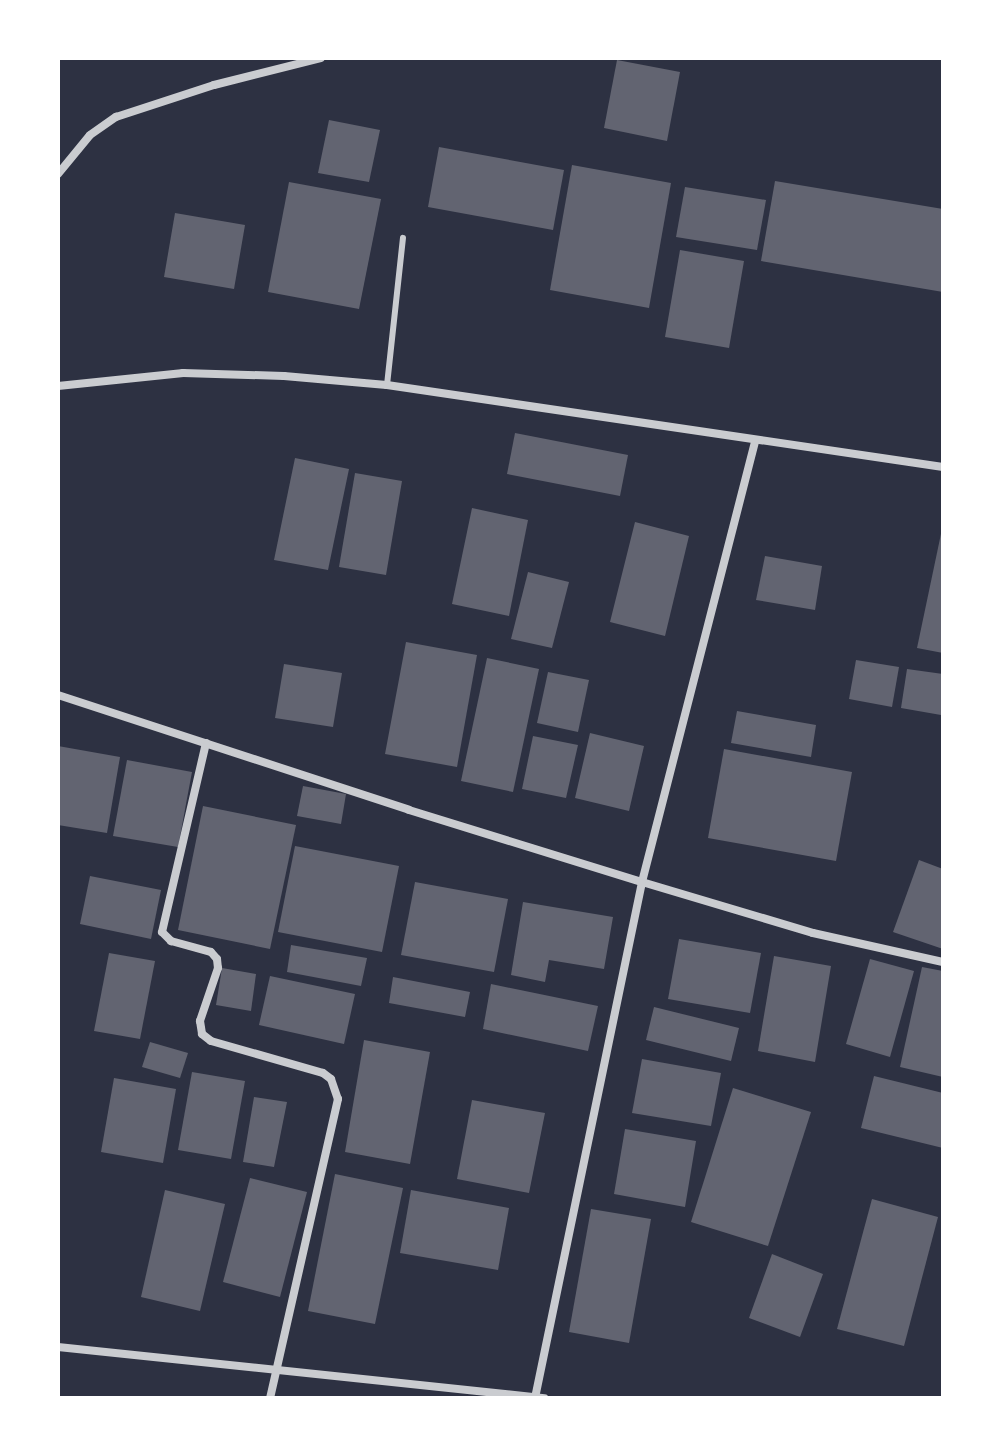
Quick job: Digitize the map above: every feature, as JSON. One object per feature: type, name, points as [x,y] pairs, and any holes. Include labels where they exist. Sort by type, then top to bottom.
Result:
[{"type":"street","points":[[58,174],[90,135],[116,117],[214,85],[321,58]]},
{"type":"street","points":[[58,386],[183,373],[284,376],[387,385],[943,467]]},
{"type":"street","points":[[58,1347],[538,1397],[642,882],[755,441]]},
{"type":"street","points":[[58,695],[642,882],[813,933],[943,962]]},
{"type":"street","points":[[206,743],[162,932],[171,941],[211,952],[217,959],[218,968],[200,1021],[202,1034],[211,1041],[323,1073],[331,1079],[338,1099],[270,1398]]},
{"type":"lane","points":[[387,385],[403,238]]},
{"type":"building","points":[[617,60],[680,72],[667,141],[604,128]]},
{"type":"building","points":[[329,120],[380,130],[369,182],[318,173]]},
{"type":"building","points":[[439,147],[564,170],[553,230],[428,207]]},
{"type":"building","points":[[572,165],[671,183],[649,308],[550,290]]},
{"type":"building","points":[[775,181],[943,209],[943,292],[761,261]]},
{"type":"building","points":[[289,182],[381,199],[359,309],[268,292]]},
{"type":"building","points":[[685,187],[766,200],[757,250],[676,237]]},
{"type":"building","points":[[175,213],[245,225],[234,289],[164,277]]},
{"type":"building","points":[[680,250],[744,261],[729,348],[665,337]]},
{"type":"building","points":[[515,433],[628,455],[620,496],[507,474]]},
{"type":"building","points":[[295,458],[349,469],[328,570],[274,560]]},
{"type":"building","points":[[355,473],[402,481],[386,575],[339,567]]},
{"type":"building","points":[[472,508],[528,520],[509,616],[452,604]]},
{"type":"building","points":[[635,522],[689,536],[665,636],[610,622]]},
{"type":"building","points":[[943,529],[943,653],[917,648]]},
{"type":"building","points":[[765,556],[822,566],[815,610],[756,600]]},
{"type":"building","points":[[528,572],[569,582],[552,648],[511,639]]},
{"type":"building","points":[[406,642],[477,655],[457,767],[385,754]]},
{"type":"building","points":[[487,658],[539,669],[513,792],[461,781]]},
{"type":"building","points":[[856,660],[899,667],[892,707],[849,699]]},
{"type":"building","points":[[284,664],[342,673],[333,727],[275,718]]},
{"type":"building","points":[[907,669],[943,674],[941,715],[901,708]]},
{"type":"building","points":[[548,672],[589,680],[578,732],[537,723]]},
{"type":"building","points":[[737,711],[816,725],[811,757],[731,743]]},
{"type":"building","points":[[590,733],[644,746],[629,811],[575,798]]},
{"type":"building","points":[[533,736],[578,745],[566,798],[522,789]]},
{"type":"building","points":[[58,746],[120,757],[107,833],[58,825]]},
{"type":"building","points":[[724,749],[852,772],[836,861],[708,838]]},
{"type":"building","points":[[127,760],[192,772],[178,847],[113,836]]},
{"type":"building","points":[[303,786],[346,794],[341,824],[297,816]]},
{"type":"building","points":[[203,806],[296,825],[270,949],[178,930]]},
{"type":"building","points":[[295,846],[399,866],[382,952],[278,932]]},
{"type":"building","points":[[919,860],[943,869],[943,949],[893,932]]},
{"type":"building","points":[[90,876],[161,890],[151,939],[80,924]]},
{"type":"building","points":[[415,882],[508,899],[494,972],[401,955]]},
{"type":"building","points":[[523,902],[613,917],[604,969],[549,960],[545,982],[511,975]]},
{"type":"building","points":[[679,939],[761,953],[750,1013],[668,999]]},
{"type":"building","points":[[291,945],[367,958],[361,986],[287,972]]},
{"type":"building","points":[[109,953],[155,961],[140,1039],[94,1031]]},
{"type":"building","points":[[774,956],[831,966],[815,1062],[758,1051]]},
{"type":"building","points":[[870,959],[914,971],[890,1057],[846,1044]]},
{"type":"building","points":[[922,967],[943,971],[943,1077],[900,1067]]},
{"type":"building","points":[[222,968],[256,974],[251,1011],[216,1005]]},
{"type":"building","points":[[270,976],[355,994],[344,1044],[259,1025]]},
{"type":"building","points":[[393,977],[470,992],[465,1017],[389,1003]]},
{"type":"building","points":[[491,984],[598,1006],[588,1051],[483,1029]]},
{"type":"building","points":[[654,1007],[739,1028],[731,1061],[646,1040]]},
{"type":"building","points":[[364,1040],[430,1052],[410,1164],[345,1152]]},
{"type":"building","points":[[150,1042],[188,1053],[180,1078],[142,1067]]},
{"type":"building","points":[[642,1059],[721,1073],[711,1126],[632,1113]]},
{"type":"building","points":[[192,1072],[245,1081],[231,1159],[178,1150]]},
{"type":"building","points":[[874,1076],[943,1093],[943,1148],[861,1128]]},
{"type":"building","points":[[114,1078],[176,1089],[163,1163],[101,1152]]},
{"type":"building","points":[[733,1088],[811,1112],[768,1246],[691,1222]]},
{"type":"building","points":[[254,1097],[287,1102],[274,1167],[243,1162]]},
{"type":"building","points":[[472,1100],[545,1113],[529,1193],[457,1179]]},
{"type":"building","points":[[625,1129],[696,1141],[685,1207],[614,1194]]},
{"type":"building","points":[[335,1174],[403,1188],[375,1324],[308,1311]]},
{"type":"building","points":[[250,1178],[307,1192],[280,1297],[223,1282]]},
{"type":"building","points":[[165,1190],[225,1204],[200,1311],[141,1297]]},
{"type":"building","points":[[411,1190],[509,1208],[498,1270],[400,1253]]},
{"type":"building","points":[[872,1199],[938,1217],[904,1346],[837,1329]]},
{"type":"building","points":[[591,1209],[651,1219],[629,1343],[569,1332]]},
{"type":"building","points":[[772,1254],[823,1274],[800,1337],[749,1318]]}]
